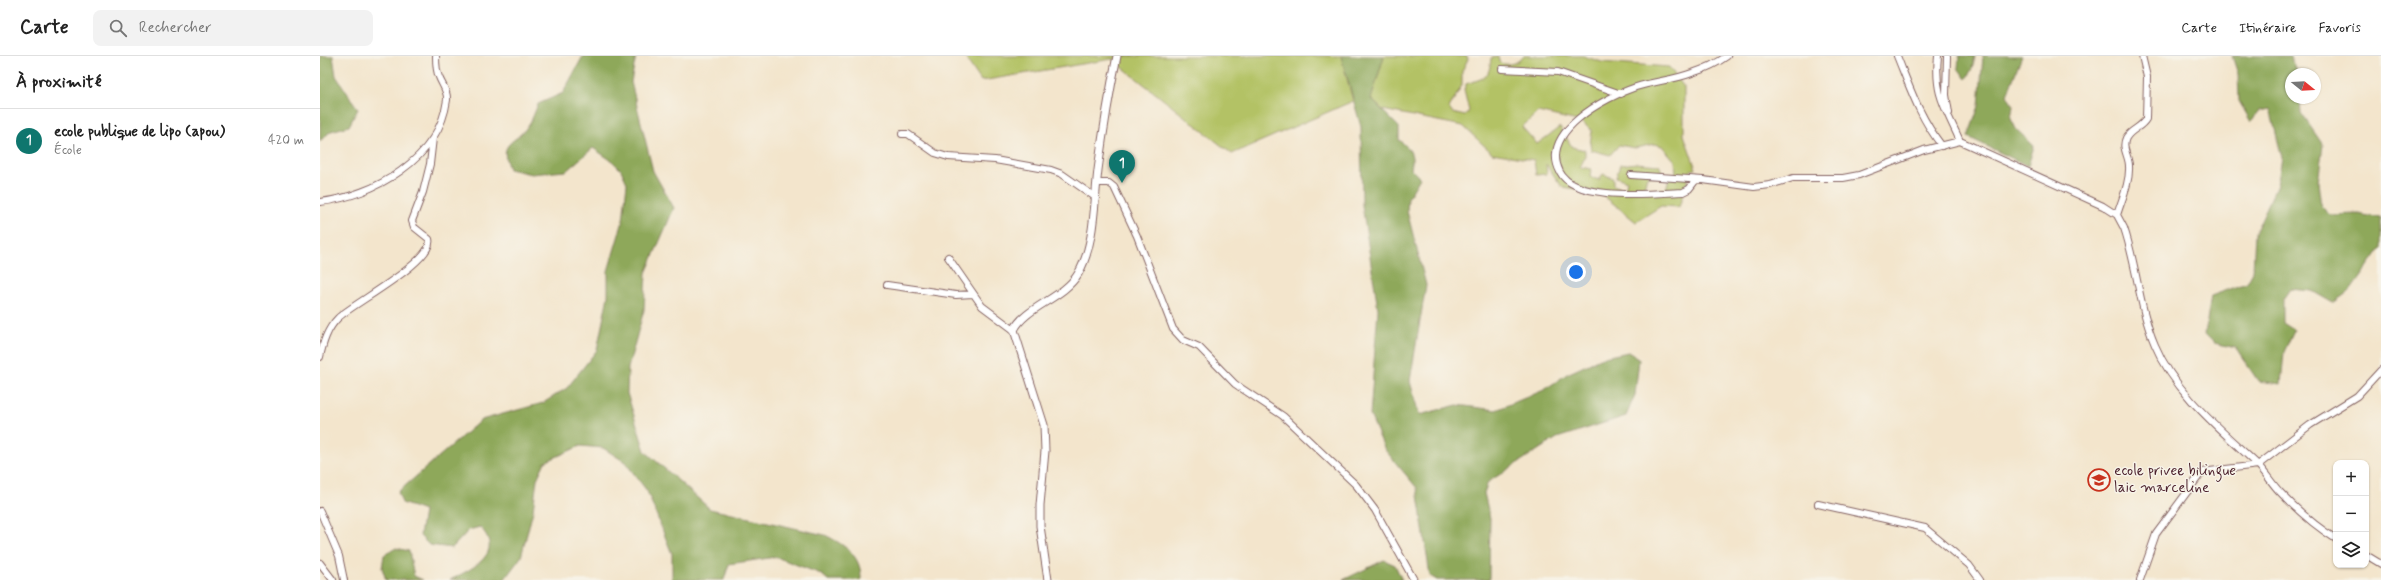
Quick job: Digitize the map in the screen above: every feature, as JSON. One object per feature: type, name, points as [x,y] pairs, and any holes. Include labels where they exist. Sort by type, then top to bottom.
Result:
[{"type":"street","points":[[320,202],[352,197],[382,183],[410,164],[433,138],[443,116],[447,99],[438,77],[436,56]]},
{"type":"street","points":[[1014,330],[1020,322],[1066,287],[1077,276],[1086,252],[1097,183],[1106,110],[1117,56]]},
{"type":"street","points":[[1696,180],[1690,189],[1684,192],[1628,194],[1585,190],[1562,177],[1558,168],[1557,149],[1562,135],[1570,124],[1621,94],[1636,87],[1691,74],[1714,65],[1728,56]]},
{"type":"street","points":[[1897,56],[1911,94],[1927,127],[1942,146]]},
{"type":"street","points":[[1938,56],[1938,90],[1960,141]]},
{"type":"street","points":[[1947,56],[1946,95],[1951,122]]},
{"type":"street","points":[[2117,215],[2127,183],[2129,165],[2125,150],[2126,139],[2133,130],[2143,125],[2146,119],[2147,77],[2142,56]]},
{"type":"street","points":[[1502,69],[1558,72],[1621,94]]},
{"type":"street","points":[[902,134],[908,134],[935,153],[948,157],[995,160],[1050,170],[1062,174],[1095,197]]},
{"type":"street","points":[[320,357],[327,333],[338,318],[416,263],[427,249],[429,239],[414,227],[412,221],[423,192],[430,164],[433,138]]},
{"type":"street","points":[[1630,175],[1696,180],[1754,187],[1770,186],[1793,178],[1843,178],[1859,175],[1924,150],[1960,141],[2064,187],[2117,215],[2129,240],[2148,328],[2166,368],[2177,384],[2258,466],[2280,492],[2311,522],[2333,537]]},
{"type":"street","points":[[1097,183],[1109,183],[1114,186],[1137,236],[1173,329],[1177,335],[1199,347],[1245,391],[1283,416],[1356,485],[1379,517],[1414,580]]},
{"type":"street","points":[[948,257],[973,294],[987,311],[1014,330],[1044,425],[1045,451],[1040,505],[1040,526],[1048,580]]},
{"type":"street","points":[[887,285],[956,294],[973,294]]},
{"type":"street","points":[[2140,580],[2156,534],[2202,472],[2258,466],[2310,425],[2357,396],[2381,370]]},
{"type":"street","points":[[1818,504],[1925,528],[1969,565],[1980,580]]},
{"type":"street","points":[[320,510],[339,556],[344,580]]},
{"type":"street","points":[[2369,557],[2381,564]]},
{"type":"street","points":[[320,563],[333,580]]},
{"type":"green space","points":[[320,56],[333,56],[336,76],[358,109],[349,126],[331,131],[320,141]]},
{"type":"green space","points":[[583,56],[636,56],[631,82],[653,171],[674,208],[646,273],[644,310],[628,368],[627,393],[645,451],[710,509],[825,535],[839,543],[851,552],[859,564],[861,580],[828,580],[821,574],[776,557],[729,564],[724,580],[672,580],[672,554],[647,491],[625,462],[603,448],[580,446],[545,462],[537,479],[533,511],[521,557],[504,580],[450,580],[476,566],[483,560],[489,545],[487,537],[480,527],[469,530],[452,548],[429,545],[420,536],[424,511],[402,503],[398,492],[481,420],[543,403],[567,388],[597,350],[608,296],[608,271],[623,221],[627,183],[621,170],[612,161],[593,148],[566,171],[531,174],[509,169],[505,153],[509,144],[529,125],[538,104],[563,93]]},
{"type":"green space","points":[[964,56],[1341,56],[1353,101],[1232,154],[1112,59],[981,81]]},
{"type":"green space","points":[[1341,56],[1384,56],[1371,99],[1399,127],[1399,140],[1409,149],[1412,156],[1411,169],[1420,178],[1408,198],[1407,211],[1426,285],[1410,381],[1419,415],[1457,405],[1496,410],[1544,390],[1567,374],[1604,357],[1628,352],[1639,359],[1635,395],[1626,416],[1557,438],[1488,482],[1484,493],[1490,518],[1489,580],[1437,580],[1430,576],[1417,488],[1385,450],[1370,415],[1378,309],[1362,205],[1361,127]]},
{"type":"green space","points":[[1384,56],[1467,56],[1468,59],[1462,71],[1462,85],[1449,108],[1452,113],[1465,116],[1469,111],[1464,90],[1466,84],[1485,77],[1489,70],[1491,58],[1498,57],[1500,63],[1510,64],[1516,62],[1524,56],[1583,56],[1602,62],[1669,67],[1684,87],[1684,135],[1696,169],[1691,170],[1679,207],[1661,206],[1636,222],[1599,192],[1562,187],[1546,164],[1547,174],[1536,175],[1534,160],[1492,153],[1463,126],[1383,110],[1371,99]],"holes":[[[1538,112],[1582,122],[1592,131],[1590,144],[1591,150],[1610,155],[1619,145],[1635,148],[1655,144],[1662,146],[1675,161],[1676,174],[1670,175],[1666,189],[1647,190],[1644,188],[1647,176],[1664,176],[1659,165],[1636,163],[1620,165],[1616,177],[1627,181],[1625,189],[1613,185],[1613,178],[1603,174],[1599,180],[1590,177],[1591,169],[1580,167],[1585,157],[1585,150],[1572,147],[1560,127],[1537,144],[1522,127]]]},
{"type":"green space","points":[[1959,56],[1975,56],[1972,69],[1966,79],[1958,68]]},
{"type":"green space","points":[[1983,56],[2022,56],[2007,95],[2013,106],[2011,118],[2016,129],[2034,146],[2028,166],[1968,137],[1979,106]]},
{"type":"green space","points":[[2232,56],[2291,56],[2296,68],[2285,68],[2285,104],[2300,104],[2301,113],[2323,145],[2318,182],[2321,206],[2330,215],[2358,214],[2381,218],[2381,248],[2351,290],[2333,303],[2312,291],[2290,289],[2283,299],[2283,323],[2294,330],[2284,352],[2281,384],[2258,381],[2236,348],[2214,343],[2205,334],[2211,296],[2247,283],[2253,272],[2255,233],[2277,185],[2282,158],[2270,109],[2258,111],[2251,122],[2239,101],[2238,74]]},
{"type":"green space","points":[[396,548],[409,551],[414,576],[423,580],[386,580],[382,568],[384,555]]},
{"type":"green space","points":[[1384,560],[1395,565],[1402,580],[1343,580]]},
{"type":"place","name":"ecole publique de lipo (apou)","points":[[1122,183]]},
{"type":"place","name":"ecole privee bilingue laic marceline","points":[[2099,480]]}]
